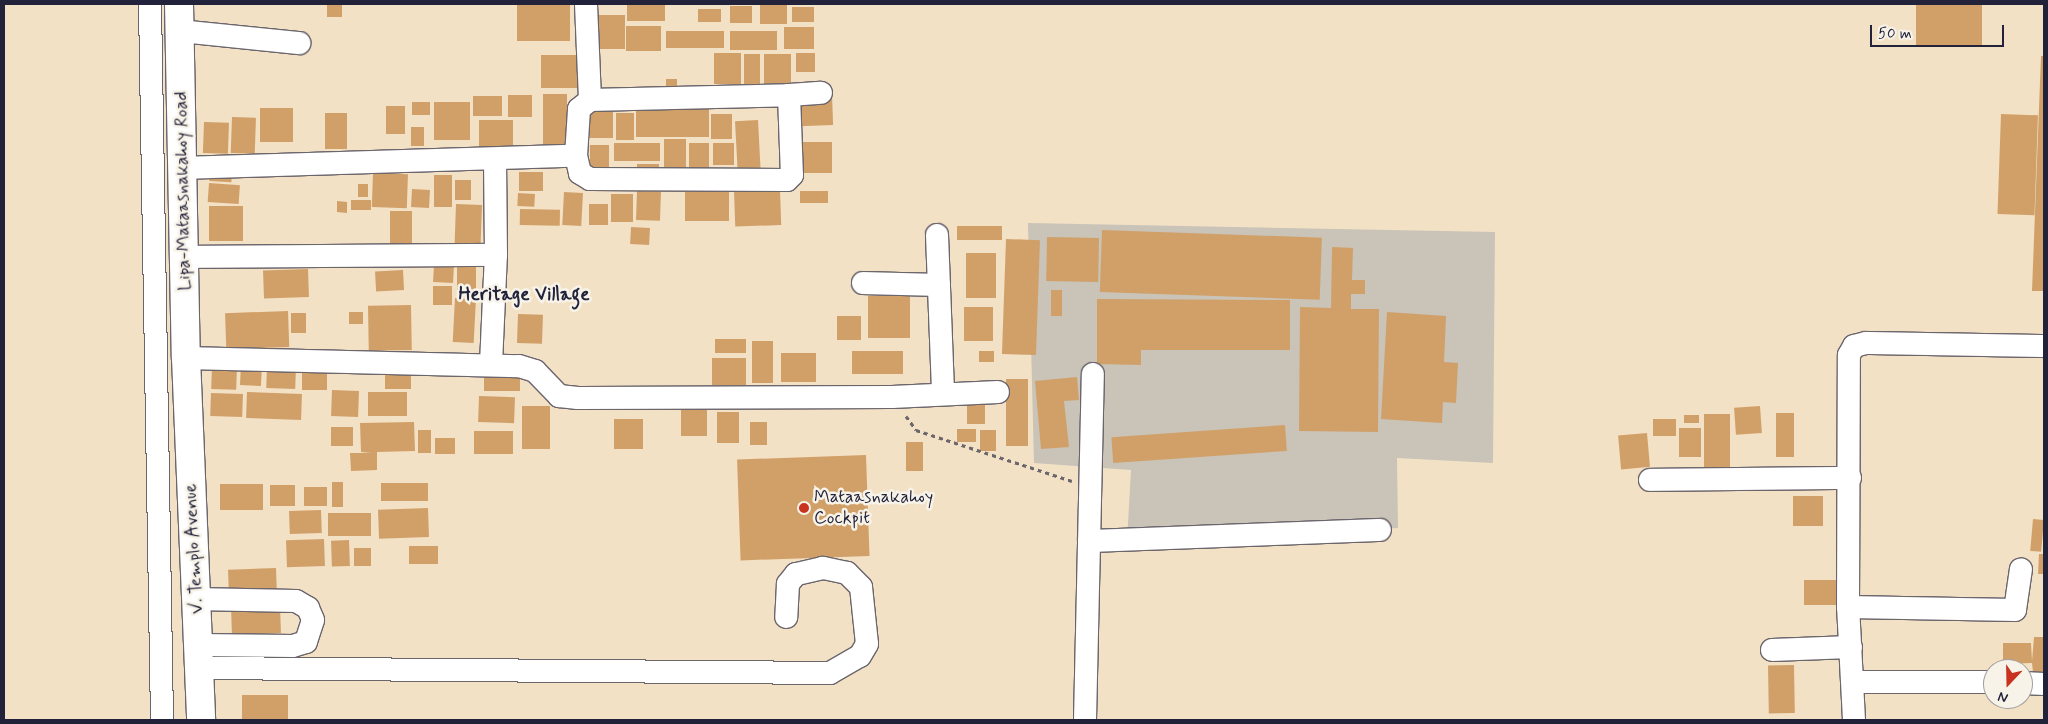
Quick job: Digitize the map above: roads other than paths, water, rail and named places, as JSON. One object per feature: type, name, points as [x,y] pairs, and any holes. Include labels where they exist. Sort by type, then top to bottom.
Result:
[{"type":"main road","name":"Lipa-Mataasnakahoy Road","points":[[180,4],[186,368]]},
{"type":"main road","name":"V. Templo Avenue","points":[[186,368],[199,657],[200,720]]},
{"type":"street","points":[[150,4],[162,720]]},
{"type":"street","points":[[586,4],[590,100]]},
{"type":"street","points":[[180,32],[299,42]]},
{"type":"street","points":[[789,95],[792,175],[787,180],[590,179],[580,173],[576,156],[580,108],[590,100],[821,93]]},
{"type":"street","points":[[184,168],[576,156]]},
{"type":"street","points":[[491,364],[496,255],[495,159]]},
{"type":"street","points":[[937,235],[943,392]]},
{"type":"street","points":[[184,257],[496,255]]},
{"type":"street","points":[[863,283],[939,285]]},
{"type":"street","points":[[1854,720],[1848,607],[1849,355],[1854,346],[2044,346]]},
{"type":"street","points":[[186,368],[491,364],[527,368],[559,396],[892,397],[943,392],[998,392]]},
{"type":"street","points":[[1085,720],[1093,374]]},
{"type":"street","points":[[1650,480],[1850,478]]},
{"type":"street","points":[[1089,541],[1380,530]]},
{"type":"street","points":[[199,657],[830,673],[860,656],[867,644],[861,586],[847,573],[823,568],[796,574],[788,584],[786,617]]},
{"type":"street","points":[[1848,607],[2015,610],[2021,569]]},
{"type":"street","points":[[195,599],[296,601],[308,608],[313,620],[306,642],[292,646],[199,657]]},
{"type":"street","points":[[1772,650],[1851,646]]},
{"type":"street","points":[[1853,682],[1983,682]]},
{"type":"place","name":"Mataasnakahoy Cockpit","points":[[804,508]]},
{"type":"district","name":"Heritage Village","points":[[524,295]]}]
